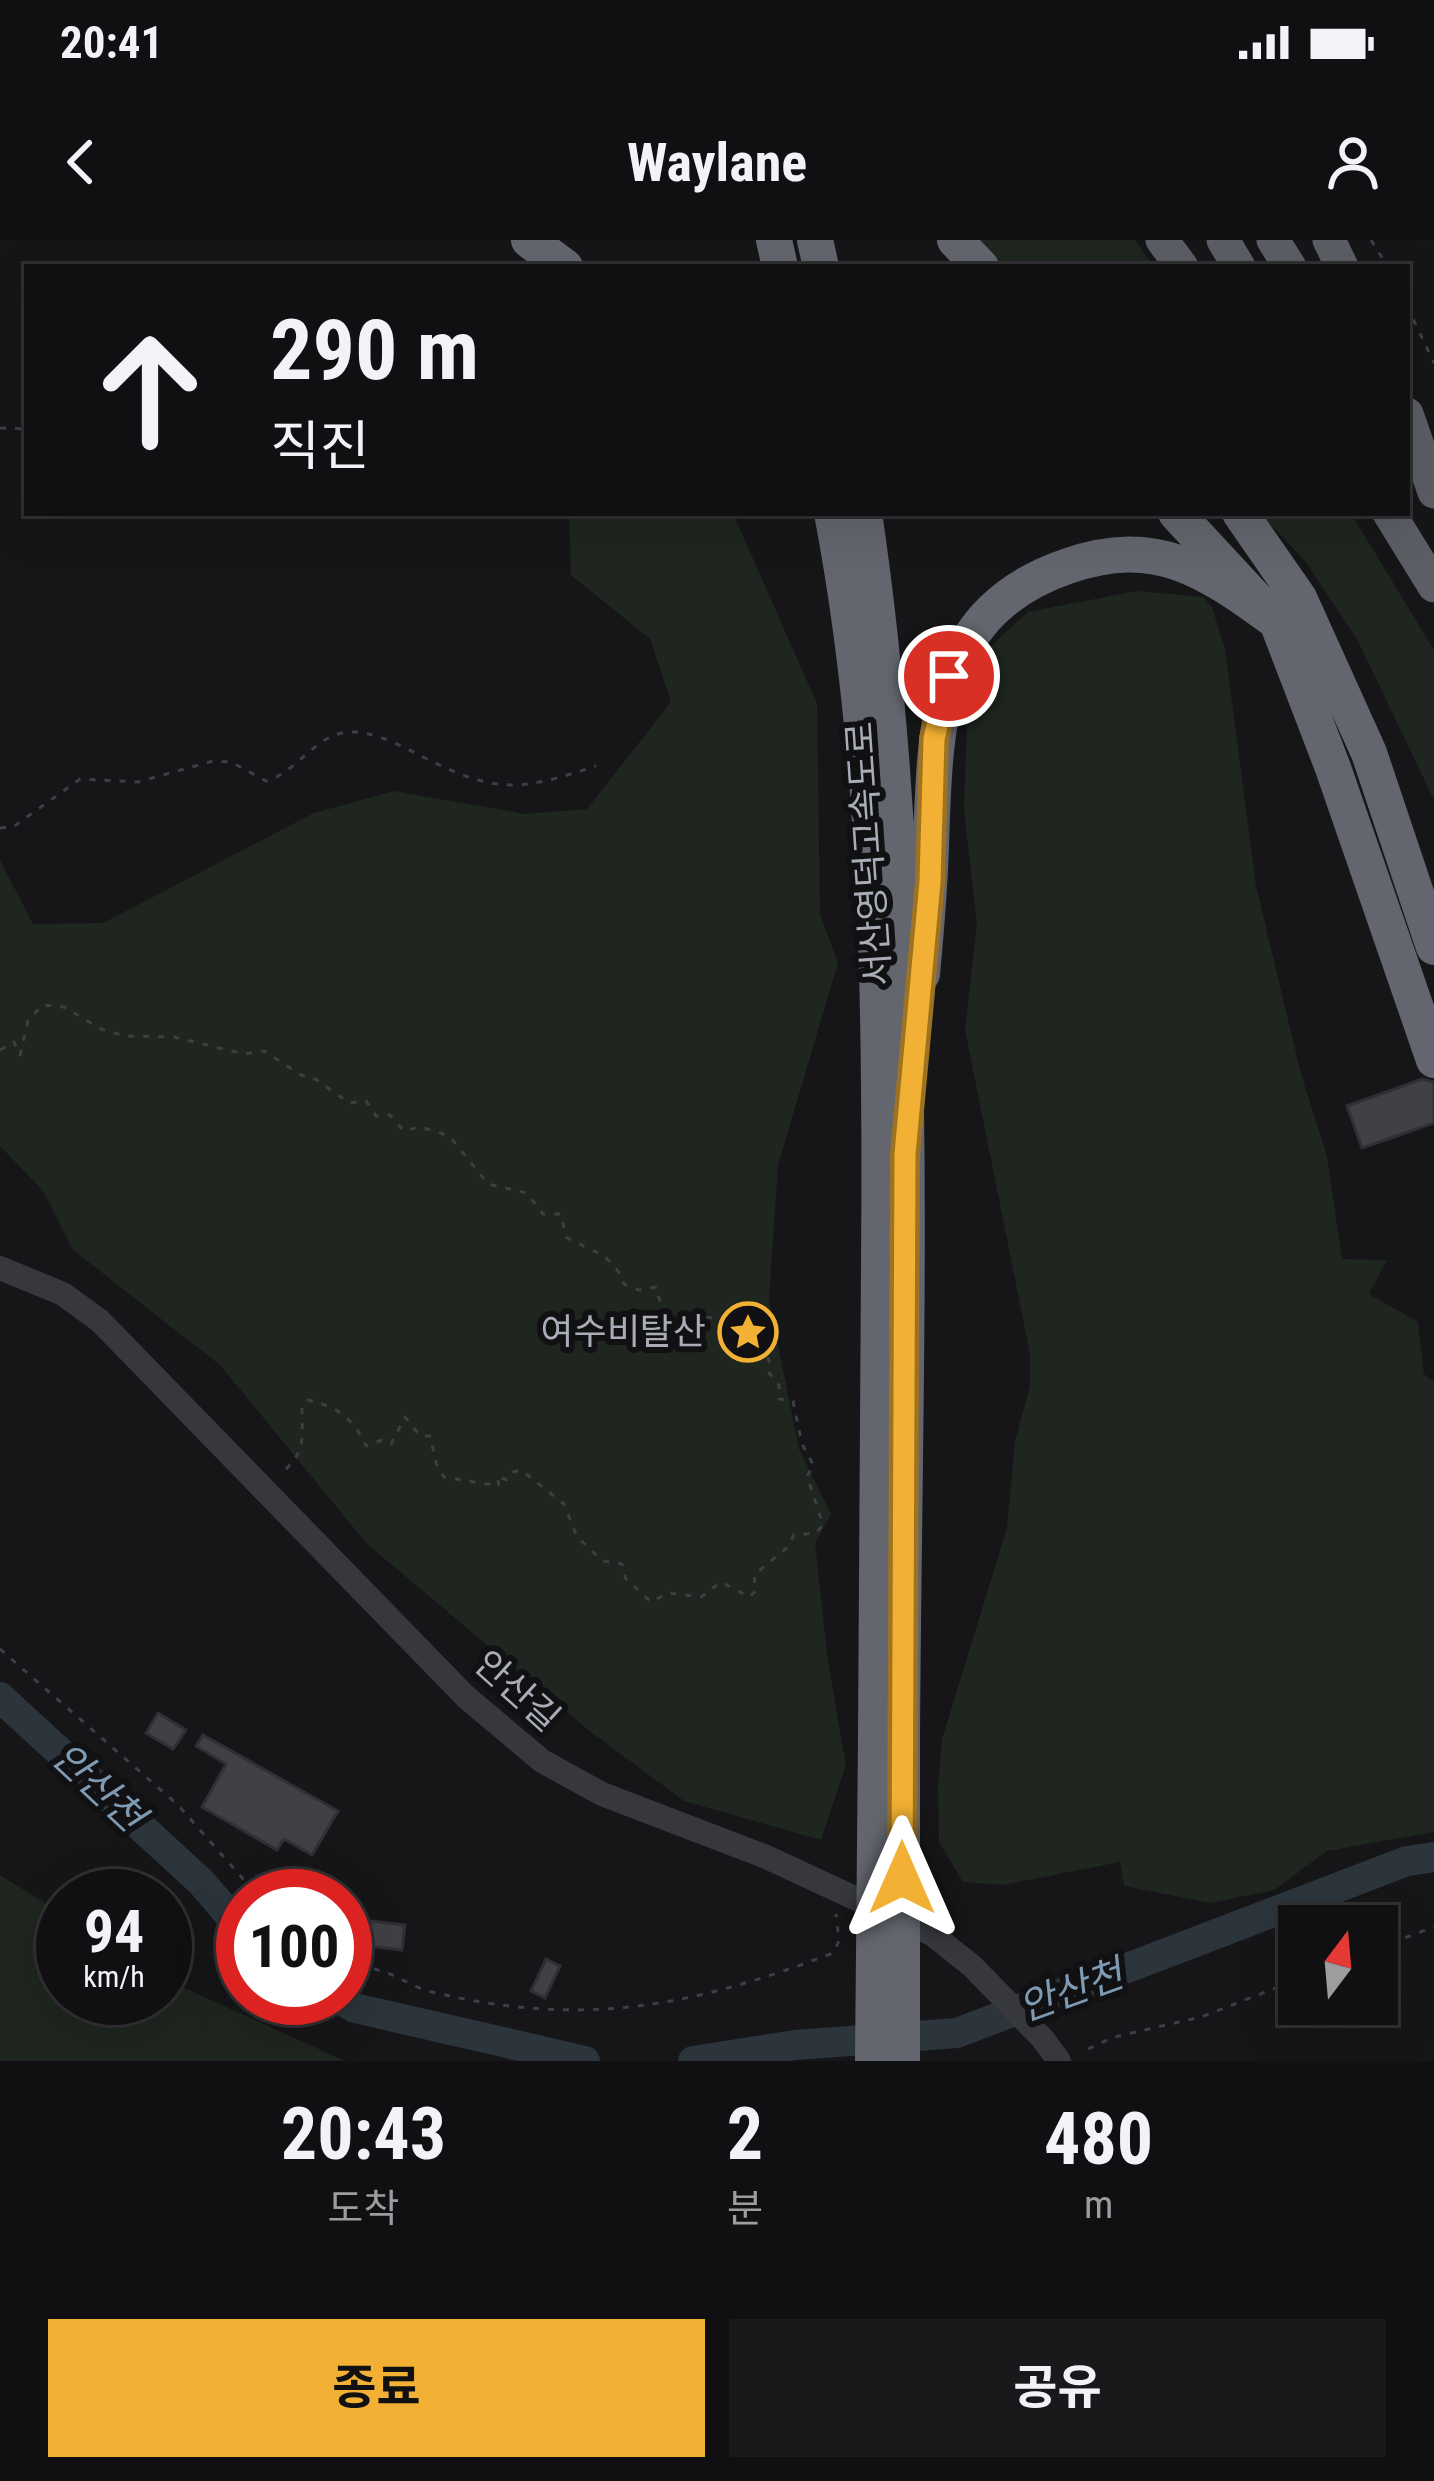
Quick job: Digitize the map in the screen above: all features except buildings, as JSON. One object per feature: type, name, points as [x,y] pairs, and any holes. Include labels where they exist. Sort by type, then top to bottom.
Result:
[{"type":"highway","points":[[497,240],[524,264]]},
{"type":"highway","points":[[529,240],[561,264]]},
{"type":"highway","points":[[955,240],[978,264]]},
{"type":"highway","points":[[1410,423],[1434,492]]},
{"type":"highway","points":[[1410,465],[1434,505]]},
{"type":"highway","name":"서산영덕고속도로","points":[[833,516],[853,631],[879,1009],[889,1739],[902,2061]]},
{"type":"highway","name":"서산영덕고속도로","points":[[864,516],[877,599],[894,800],[905,1005],[889,1739],[873,2061]]},
{"type":"highway","points":[[1179,516],[1288,610]]},
{"type":"highway","points":[[1211,516],[1288,610],[1333,768],[1434,1060]]},
{"type":"highway","points":[[1241,516],[1369,753],[1434,947]]},
{"type":"highway","points":[[1387,516],[1434,586]]},
{"type":"highway","points":[[905,1154],[930,882],[934,739],[949,676],[984,616],[1033,578],[1095,556],[1136,551],[1187,566],[1288,610]]},
{"type":"street","name":"안산길","points":[[0,1268],[63,1294],[100,1321],[466,1696],[542,1761],[602,1794],[764,1856],[932,1934],[972,1966],[1043,2038],[1059,2061]]},
{"type":"path","points":[[1410,312],[1434,363]]},
{"type":"path","points":[[0,828],[13,827],[80,779],[138,782],[214,761],[230,762],[266,781],[277,778],[330,736],[352,732],[396,743],[460,776],[492,784],[538,785],[596,766]]},
{"type":"path","points":[[0,1050],[14,1042],[20,1055],[28,1021],[43,1004],[64,1007],[101,1029],[125,1036],[174,1036],[230,1052],[264,1052],[350,1103],[366,1101],[376,1116],[391,1114],[404,1131],[419,1127],[451,1138],[488,1184],[527,1192],[543,1214],[561,1214],[566,1237],[606,1255],[624,1284],[639,1290],[656,1287],[662,1312],[668,1316],[685,1321],[700,1316],[728,1318],[734,1327],[752,1322],[770,1363],[769,1373],[779,1385],[779,1399],[793,1401],[802,1444],[814,1466],[807,1476],[823,1526],[816,1534],[794,1535],[788,1547],[754,1575],[756,1591],[749,1597],[721,1582],[701,1597],[668,1593],[651,1603],[626,1579],[622,1564],[603,1562],[577,1537],[564,1504],[521,1470],[507,1480],[497,1476],[500,1486],[444,1477],[436,1466],[430,1436],[420,1436],[405,1417],[391,1444],[382,1440],[366,1446],[349,1416],[308,1400],[302,1406],[306,1436],[291,1466],[280,1473],[274,1500]]},
{"type":"path","points":[[0,1649],[178,1805],[235,1869]]},
{"type":"path","points":[[372,1968],[426,1991],[486,2002],[553,2009],[650,2008],[746,1985],[832,1953],[839,1941],[836,1918],[841,1890]]},
{"type":"path","points":[[1398,1940],[1434,1927]]},
{"type":"path","points":[[1088,2049],[1201,2017],[1278,1986]]},
{"type":"shaded area","points":[[977,240],[1135,240],[1152,264],[997,264]]},
{"type":"shaded area","points":[[569,516],[734,516],[817,704],[820,914],[838,963],[778,1165],[769,1300],[799,1449],[831,1514],[815,1543],[846,1765],[821,1840],[684,1801],[587,1729],[367,1544],[220,1365],[73,1250],[44,1192],[0,1146],[0,860],[33,924],[103,923],[314,813],[394,791],[525,814],[587,809],[671,702],[650,639],[571,575]]},
{"type":"shaded area","points":[[1263,516],[1352,516],[1434,650],[1434,800],[1357,639],[1305,561]]},
{"type":"shaded area","points":[[1137,591],[1203,597],[1212,607],[1225,649],[1256,886],[1301,1074],[1327,1156],[1342,1259],[1387,1260],[1369,1294],[1418,1322],[1424,1374],[1434,1382],[1434,1832],[1327,1851],[1274,1890],[1210,1903],[1124,1886],[1120,1862],[1003,1885],[963,1882],[939,1842],[942,1739],[1007,1528],[1015,1441],[1030,1386],[1030,1354],[965,1030],[977,924],[964,810],[967,724],[976,660],[1028,612]]},
{"type":"shaded area","points":[[0,1875],[36,1897],[36,2025],[192,2025],[192,1991],[216,2002],[216,2025],[266,2025],[345,2061],[0,2061]]},
{"type":"waterway","name":"안산천","points":[[0,1697],[216,1899]]},
{"type":"waterway","name":"안산천","points":[[693,2061],[795,2045],[957,2033],[1407,1861],[1434,1857]]},
{"type":"waterway","name":"안산천","points":[[372,2012],[585,2061]]},
{"type":"place","name":"여수비탈산","points":[[748,1332]]},
{"type":"route","points":[[902,1878],[905,1154],[930,882],[934,739],[949,676]]}]
